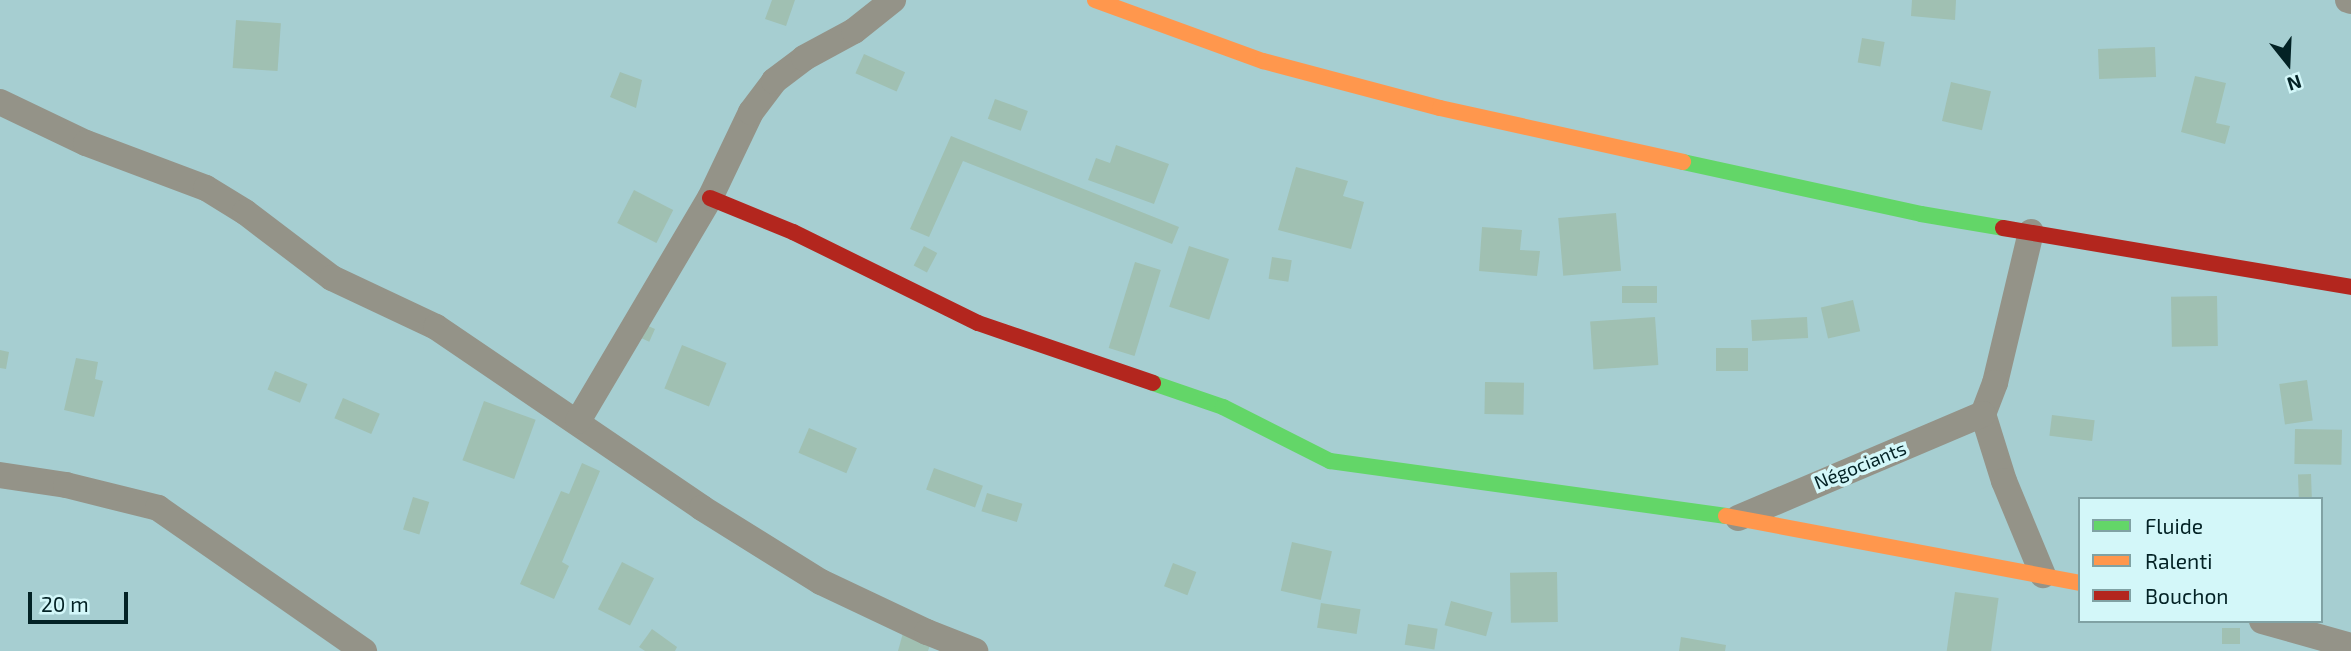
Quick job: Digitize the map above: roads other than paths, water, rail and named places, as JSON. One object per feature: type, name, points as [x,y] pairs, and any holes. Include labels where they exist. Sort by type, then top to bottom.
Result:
[{"type":"street","points":[[578,421],[710,198],[751,111],[774,81],[804,58],[853,31],[893,0]]},
{"type":"street","points":[[1095,0],[1263,61],[1356,88],[1921,214],[2235,270],[2351,287]]},
{"type":"street","points":[[0,103],[86,143],[206,188],[245,212],[332,278],[436,327],[578,421],[702,508],[821,582],[927,632],[975,651]]},
{"type":"street","points":[[710,198],[793,232],[978,323],[1223,407],[1297,447],[1330,461],[1738,517],[2078,583]]},
{"type":"street","points":[[2031,232],[1995,383],[1983,414],[2004,481],[2043,575]]},
{"type":"street","name":"Négociants","points":[[1738,517],[1983,414]]},
{"type":"street","points":[[0,475],[66,485],[158,508],[364,651]]},
{"type":"street","points":[[2269,623],[2351,646]]}]
